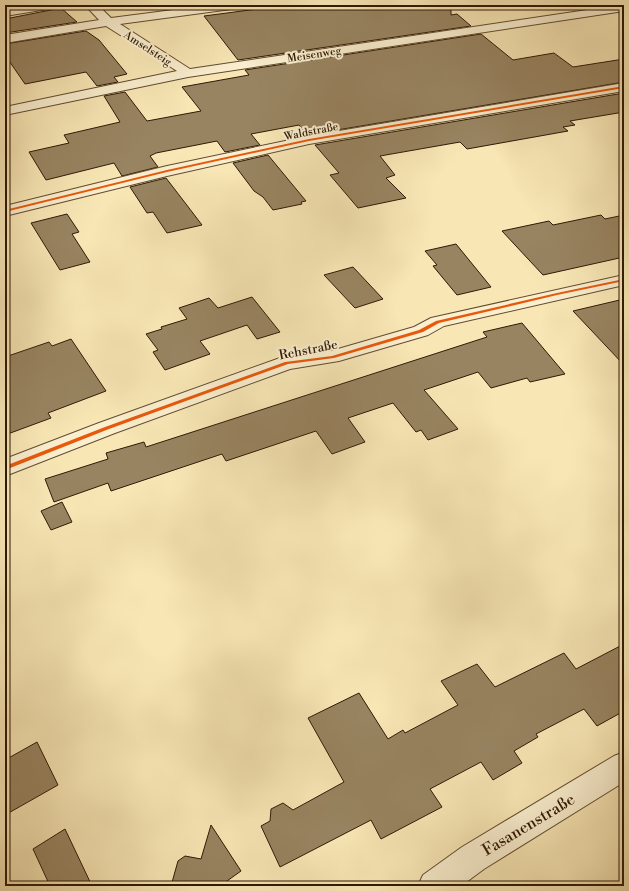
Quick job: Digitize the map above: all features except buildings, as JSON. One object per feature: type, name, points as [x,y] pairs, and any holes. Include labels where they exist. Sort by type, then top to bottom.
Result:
[{"type":"street","points":[[5,12],[54,5]]},
{"type":"street","name":"Amselsteig","points":[[91,5],[108,22],[188,74]]},
{"type":"street","points":[[5,39],[108,22],[238,5]]},
{"type":"street","name":"Meisenweg","points":[[5,111],[188,74],[614,8]]},
{"type":"street","name":"Waldstraße","points":[[5,211],[167,171],[309,140],[624,87]]},
{"type":"street","name":"Rehstraße","points":[[5,468],[107,428],[287,363],[332,357],[420,331],[438,322],[624,280]]},
{"type":"street","name":"Fasanenstraße","points":[[434,886],[473,858],[624,766]]},
{"type":"cycle path","points":[[5,211],[167,171],[309,140],[624,87]]},
{"type":"cycle path","points":[[5,468],[107,428],[287,363],[332,357],[421,331],[438,322],[624,280]]}]
